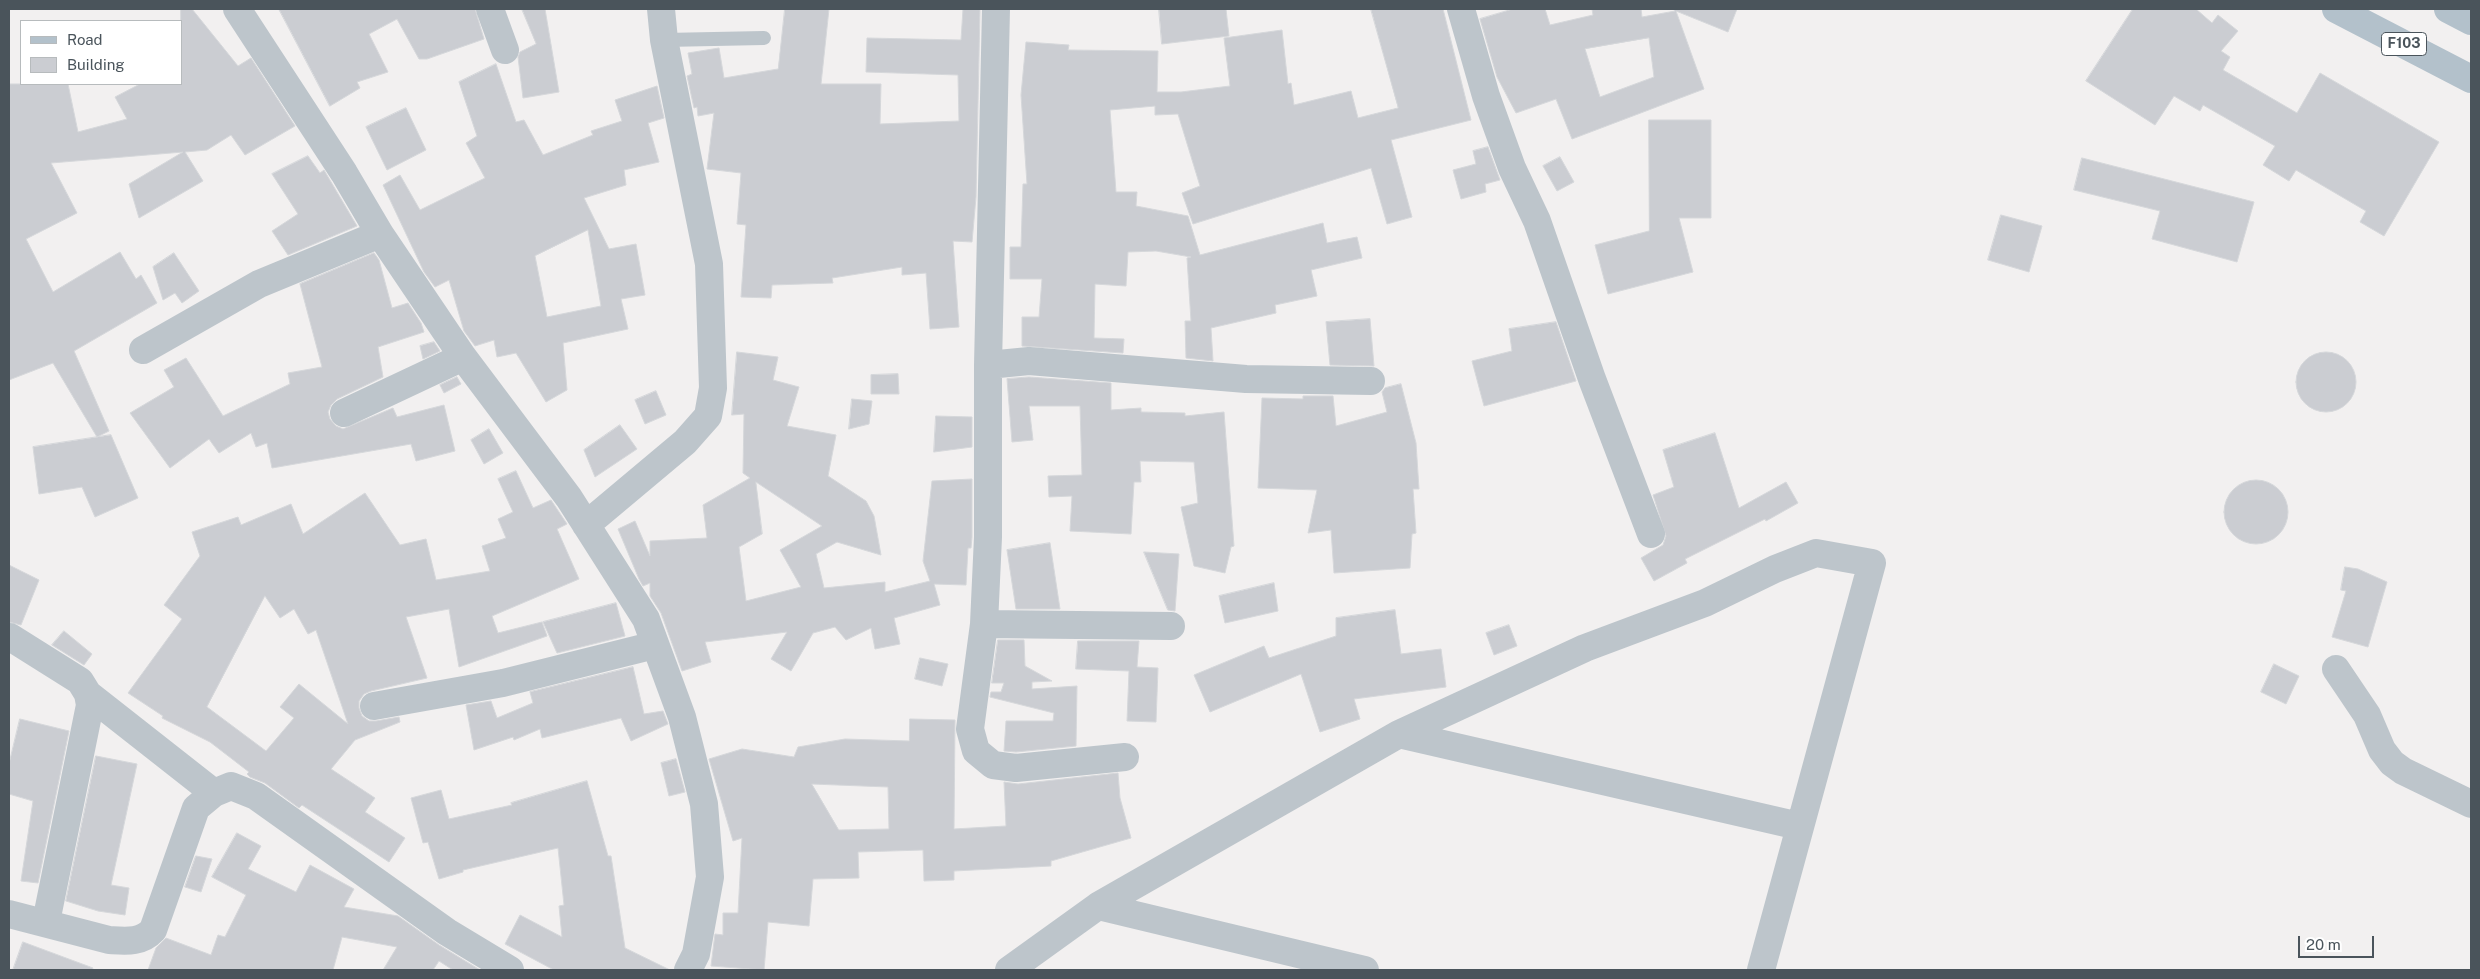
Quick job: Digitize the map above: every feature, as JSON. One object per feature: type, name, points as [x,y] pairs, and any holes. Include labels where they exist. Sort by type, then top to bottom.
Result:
[{"type":"main road","name":"F103","points":[[2336,9],[2471,79]]},
{"type":"main road","points":[[2448,9],[2471,21]]},
{"type":"street","points":[[237,9],[344,173],[380,234],[463,357],[568,498],[646,619],[682,717],[704,804],[710,878],[696,954],[688,970]]},
{"type":"street","points":[[490,9],[505,50]]},
{"type":"street","points":[[586,525],[685,442],[708,416],[713,388],[709,264],[664,40],[662,9]]},
{"type":"street","points":[[996,9],[988,365],[988,536],[984,624],[970,728],[976,751],[993,765],[1016,768],[1125,757]]},
{"type":"street","points":[[1461,9],[1486,96],[1512,168],[1537,221],[1592,379],[1651,534]]},
{"type":"street","points":[[143,350],[259,284],[380,234]]},
{"type":"street","points":[[344,413],[463,357]]},
{"type":"street","points":[[988,365],[1029,361],[1246,379],[1371,381]]},
{"type":"street","points":[[1009,970],[1098,906],[1399,734],[1585,648],[1704,603],[1775,569],[1816,553],[1872,563],[1761,970]]},
{"type":"street","points":[[984,624],[1171,626]]},
{"type":"street","points":[[10,637],[64,668],[80,680],[88,694],[90,706],[46,922]]},
{"type":"street","points":[[374,706],[503,683],[655,645]]},
{"type":"street","points":[[2336,669],[2367,715],[2382,750],[2392,763],[2403,771],[2471,804]]},
{"type":"street","points":[[88,694],[214,793]]},
{"type":"street","points":[[1399,734],[1799,826]]},
{"type":"street","points":[[9,914],[46,922],[109,940],[125,941],[147,938],[153,930],[196,808],[214,793],[231,786],[256,796],[448,932],[510,970]]},
{"type":"street","points":[[1098,906],[1365,970]]},
{"type":"lane","points":[[664,40],[764,38]]},
{"type":"building","points":[[181,9],[192,9],[238,66],[251,58],[295,126],[245,155],[231,135],[207,150],[185,152],[203,181],[139,218],[129,184],[183,152],[51,163],[77,213],[26,239],[53,292],[120,252],[136,279],[141,275],[157,303],[74,351],[109,431],[97,437],[53,363],[9,380],[9,84],[68,85],[78,132],[127,119],[115,97],[138,85],[182,85]]},
{"type":"building","points":[[279,9],[475,9],[484,39],[427,59],[419,59],[397,19],[369,34],[388,72],[357,82],[360,88],[330,106]]},
{"type":"building","points":[[522,9],[545,9],[559,92],[523,98],[518,57],[520,52],[536,44]]},
{"type":"building","points":[[785,9],[829,9],[821,84],[881,84],[880,124],[959,121],[958,75],[866,72],[867,38],[961,40],[963,9],[980,9],[976,197],[972,242],[953,241],[959,327],[930,329],[926,273],[902,275],[902,267],[832,278],[833,283],[772,285],[771,298],[741,297],[746,225],[737,224],[741,173],[707,169],[714,113],[698,116],[697,107],[694,108],[687,76],[692,74],[688,53],[719,48],[724,78],[778,69]]},
{"type":"building","points":[[1159,9],[1226,9],[1229,36],[1162,44]]},
{"type":"building","points":[[1371,9],[1443,9],[1471,120],[1391,140],[1412,217],[1387,224],[1371,168],[1193,224],[1182,193],[1200,186],[1178,114],[1155,115],[1155,106],[1110,110],[1116,192],[1137,192],[1136,206],[1188,216],[1200,255],[1323,223],[1327,243],[1357,237],[1362,258],[1311,270],[1317,296],[1275,305],[1276,313],[1211,328],[1213,361],[1186,358],[1185,321],[1191,321],[1187,258],[1191,257],[1156,251],[1128,252],[1126,286],[1095,284],[1094,338],[1124,339],[1123,353],[1022,346],[1022,317],[1039,317],[1042,279],[1010,279],[1010,247],[1021,247],[1023,184],[1027,184],[1021,95],[1026,42],[1069,45],[1068,50],[1158,51],[1157,92],[1181,92],[1230,86],[1224,38],[1282,30],[1288,84],[1291,83],[1294,105],[1351,91],[1358,118],[1398,108]]},
{"type":"building","points":[[1513,9],[1545,9],[1550,25],[1593,15],[1592,9],[1641,9],[1642,17],[1675,11],[1674,9],[1737,9],[1728,32],[1676,11],[1704,89],[1572,139],[1556,99],[1516,113],[1497,77],[1480,19]],"holes":[[[1649,38],[1654,77],[1600,97],[1585,49]]]},
{"type":"building","points":[[2133,9],[2196,9],[2212,23],[2218,15],[2238,31],[2221,51],[2230,57],[2223,70],[2297,113],[2320,73],[2439,142],[2384,236],[2360,222],[2366,211],[2296,170],[2289,181],[2263,165],[2275,146],[2203,105],[2200,111],[2174,96],[2155,125],[2086,81]]},
{"type":"building","points":[[496,64],[516,122],[524,120],[543,155],[593,135],[591,131],[622,121],[615,100],[657,86],[664,118],[648,123],[659,162],[624,170],[626,185],[584,198],[609,249],[636,244],[645,295],[621,299],[628,329],[563,343],[567,390],[546,402],[516,353],[497,357],[494,340],[475,346],[464,331],[449,280],[435,287],[424,272],[383,185],[400,175],[420,210],[485,178],[466,143],[477,136],[459,82]],"holes":[[[588,230],[601,306],[547,317],[535,256]]]},
{"type":"building","points":[[406,108],[426,150],[387,170],[366,127]]},
{"type":"building","points":[[1649,120],[1711,120],[1711,218],[1679,218],[1693,272],[1608,294],[1595,245],[1649,231]]},
{"type":"building","points":[[1488,147],[1500,180],[1485,184],[1486,192],[1461,199],[1453,170],[1476,164],[1473,151]]},
{"type":"building","points":[[308,156],[320,173],[324,170],[357,226],[288,255],[272,231],[298,214],[272,174]]},
{"type":"building","points":[[1560,157],[1574,182],[1557,191],[1543,166]]},
{"type":"building","points":[[2082,158],[2254,202],[2237,262],[2152,239],[2160,211],[2074,190]]},
{"type":"building","points":[[2001,215],[2042,226],[2029,272],[1988,260]]},
{"type":"building","points":[[174,253],[199,291],[182,303],[175,293],[163,300],[153,267]]},
{"type":"building","points":[[374,253],[379,260],[392,308],[408,303],[421,323],[424,332],[378,347],[383,377],[337,399],[331,405],[328,412],[330,419],[336,426],[343,429],[393,408],[397,417],[444,405],[455,451],[416,461],[411,444],[272,468],[267,443],[256,447],[251,433],[219,453],[209,439],[170,468],[130,413],[174,387],[164,370],[186,358],[223,416],[290,384],[288,373],[322,367],[300,284]]},
{"type":"building","points":[[1370,319],[1374,366],[1330,365],[1326,322]]},
{"type":"building","points":[[1556,322],[1576,381],[1484,406],[1472,361],[1512,351],[1509,329]]},
{"type":"building","points":[[434,342],[440,351],[423,359],[420,346]]},
{"type":"building","points":[[737,352],[778,357],[773,380],[799,387],[787,426],[836,435],[828,476],[866,501],[874,516],[881,555],[837,542],[816,554],[824,588],[885,582],[885,592],[930,581],[923,561],[932,481],[972,479],[972,537],[971,548],[968,548],[966,585],[934,584],[940,605],[894,618],[900,644],[875,649],[871,628],[846,640],[835,627],[813,633],[791,671],[771,659],[787,632],[705,642],[711,662],[682,671],[661,613],[650,596],[650,583],[643,586],[618,529],[635,521],[650,556],[650,541],[707,538],[703,505],[750,478],[743,473],[744,414],[732,415]],"holes":[[[756,482],[822,526],[780,550],[801,587],[746,601],[739,547],[762,534]]]},
{"type":"building","points":[[2326,352],[2342,357],[2347,361],[2351,366],[2356,382],[2351,398],[2347,403],[2342,407],[2326,412],[2310,407],[2305,403],[2301,398],[2296,382],[2301,366],[2305,361],[2310,357]]},
{"type":"building","points":[[898,374],[899,394],[871,394],[871,375]]},
{"type":"building","points":[[457,377],[461,384],[444,393],[440,385]]},
{"type":"building","points":[[1029,377],[1111,383],[1111,410],[1141,408],[1141,412],[1185,413],[1185,416],[1224,412],[1234,546],[1231,547],[1225,573],[1194,566],[1181,507],[1198,503],[1194,462],[1140,461],[1141,482],[1134,482],[1131,534],[1070,531],[1072,496],[1049,497],[1048,476],[1082,475],[1080,406],[1029,406],[1033,440],[1012,442],[1007,379]]},
{"type":"building","points":[[1401,384],[1416,443],[1419,489],[1413,489],[1416,533],[1412,534],[1410,568],[1334,573],[1331,530],[1308,533],[1317,490],[1258,488],[1262,398],[1303,399],[1303,396],[1333,396],[1336,426],[1387,412],[1382,392],[1385,388]]},
{"type":"building","points":[[656,391],[666,415],[645,424],[635,400]]},
{"type":"building","points":[[852,399],[872,401],[869,424],[849,429]]},
{"type":"building","points":[[936,416],[972,417],[972,447],[934,452]]},
{"type":"building","points":[[620,425],[637,449],[595,477],[584,450]]},
{"type":"building","points":[[489,429],[503,453],[484,464],[471,440]]},
{"type":"building","points":[[1715,433],[1739,508],[1786,482],[1798,503],[1766,521],[1765,519],[1685,559],[1687,563],[1654,581],[1641,558],[1663,545],[1666,536],[1653,495],[1674,487],[1663,450]]},
{"type":"building","points":[[111,435],[138,498],[95,517],[82,487],[39,494],[33,447]]},
{"type":"building","points":[[516,471],[533,508],[551,500],[567,524],[557,529],[579,579],[492,616],[498,633],[542,622],[547,636],[459,667],[449,609],[406,617],[427,678],[364,694],[359,701],[362,716],[369,721],[399,717],[400,722],[355,740],[331,769],[375,798],[365,812],[405,838],[389,862],[302,805],[299,808],[265,783],[250,777],[247,774],[249,772],[210,742],[162,718],[163,716],[128,693],[182,619],[164,605],[200,556],[192,532],[238,517],[241,525],[291,504],[303,534],[365,493],[400,545],[426,539],[436,580],[490,571],[482,546],[506,538],[498,519],[513,512],[498,479]],"holes":[[[265,596],[280,618],[294,609],[308,634],[316,630],[348,724],[299,684],[280,707],[294,718],[266,751],[207,707]]]},
{"type":"building","points":[[2256,480],[2274,486],[2282,494],[2288,512],[2282,530],[2274,538],[2256,544],[2238,538],[2230,530],[2224,512],[2230,494],[2238,486]]},
{"type":"building","points":[[1050,543],[1060,609],[1016,609],[1007,550]]},
{"type":"building","points":[[1144,552],[1179,554],[1175,611],[1168,610]]},
{"type":"building","points":[[9,565],[39,580],[21,625],[9,622]]},
{"type":"building","points":[[2345,567],[2358,569],[2387,582],[2368,647],[2332,637],[2346,591],[2341,590]]},
{"type":"building","points":[[1274,583],[1278,611],[1225,623],[1219,596]]},
{"type":"building","points":[[616,603],[625,636],[557,653],[543,622]]},
{"type":"building","points":[[1395,610],[1401,654],[1441,649],[1446,687],[1354,699],[1360,719],[1320,732],[1301,674],[1210,712],[1194,675],[1264,646],[1269,658],[1336,636],[1336,618]]},
{"type":"building","points":[[1509,625],[1517,646],[1494,655],[1486,633]]},
{"type":"building","points":[[64,631],[92,654],[84,665],[52,645]]},
{"type":"building","points":[[998,640],[1024,640],[1025,666],[1052,681],[1032,682],[1032,689],[1077,686],[1076,746],[1016,752],[1004,751],[1006,721],[1053,721],[1054,713],[990,697],[991,692],[1001,692],[1004,683],[992,683]]},
{"type":"building","points":[[1078,641],[1139,641],[1137,667],[1158,668],[1156,722],[1127,721],[1129,671],[1076,669]]},
{"type":"building","points":[[920,658],[948,664],[942,686],[915,679]]},
{"type":"building","points":[[2274,664],[2299,676],[2286,704],[2261,692]]},
{"type":"building","points":[[633,667],[644,714],[663,711],[668,724],[631,741],[621,718],[542,738],[540,729],[514,740],[513,737],[474,750],[466,705],[491,701],[497,718],[533,703],[530,692]]},
{"type":"building","points":[[20,719],[69,731],[38,883],[21,881],[33,801],[9,794],[9,764]]},
{"type":"building","points":[[910,719],[955,720],[954,829],[1006,826],[1004,782],[1018,784],[1118,773],[1120,798],[1131,838],[1051,861],[1051,866],[954,871],[954,880],[924,881],[923,850],[858,852],[859,878],[813,879],[809,926],[768,922],[764,970],[711,966],[715,934],[723,935],[723,913],[738,913],[742,838],[733,841],[709,759],[742,749],[794,757],[798,747],[845,739],[909,741]],"holes":[[[812,784],[888,787],[889,829],[839,830]]]},
{"type":"building","points":[[96,756],[137,764],[111,885],[129,888],[125,915],[98,911],[66,901]]},
{"type":"building","points":[[676,759],[685,792],[669,796],[661,763]]},
{"type":"building","points":[[587,781],[608,856],[611,856],[625,948],[670,970],[554,970],[505,944],[520,915],[562,937],[559,906],[564,905],[558,848],[463,870],[463,872],[439,879],[428,842],[423,843],[411,798],[441,790],[449,819],[512,805],[511,803]]},
{"type":"building","points":[[237,833],[261,846],[248,869],[296,892],[310,865],[354,889],[344,907],[398,916],[439,945],[480,970],[453,970],[439,961],[433,970],[383,970],[397,947],[342,937],[333,970],[148,970],[156,948],[166,938],[211,955],[218,935],[225,937],[246,895],[212,877]]},
{"type":"building","points":[[196,856],[212,859],[201,892],[185,887]]},
{"type":"building","points":[[23,942],[93,968],[92,970],[13,970]]}]
